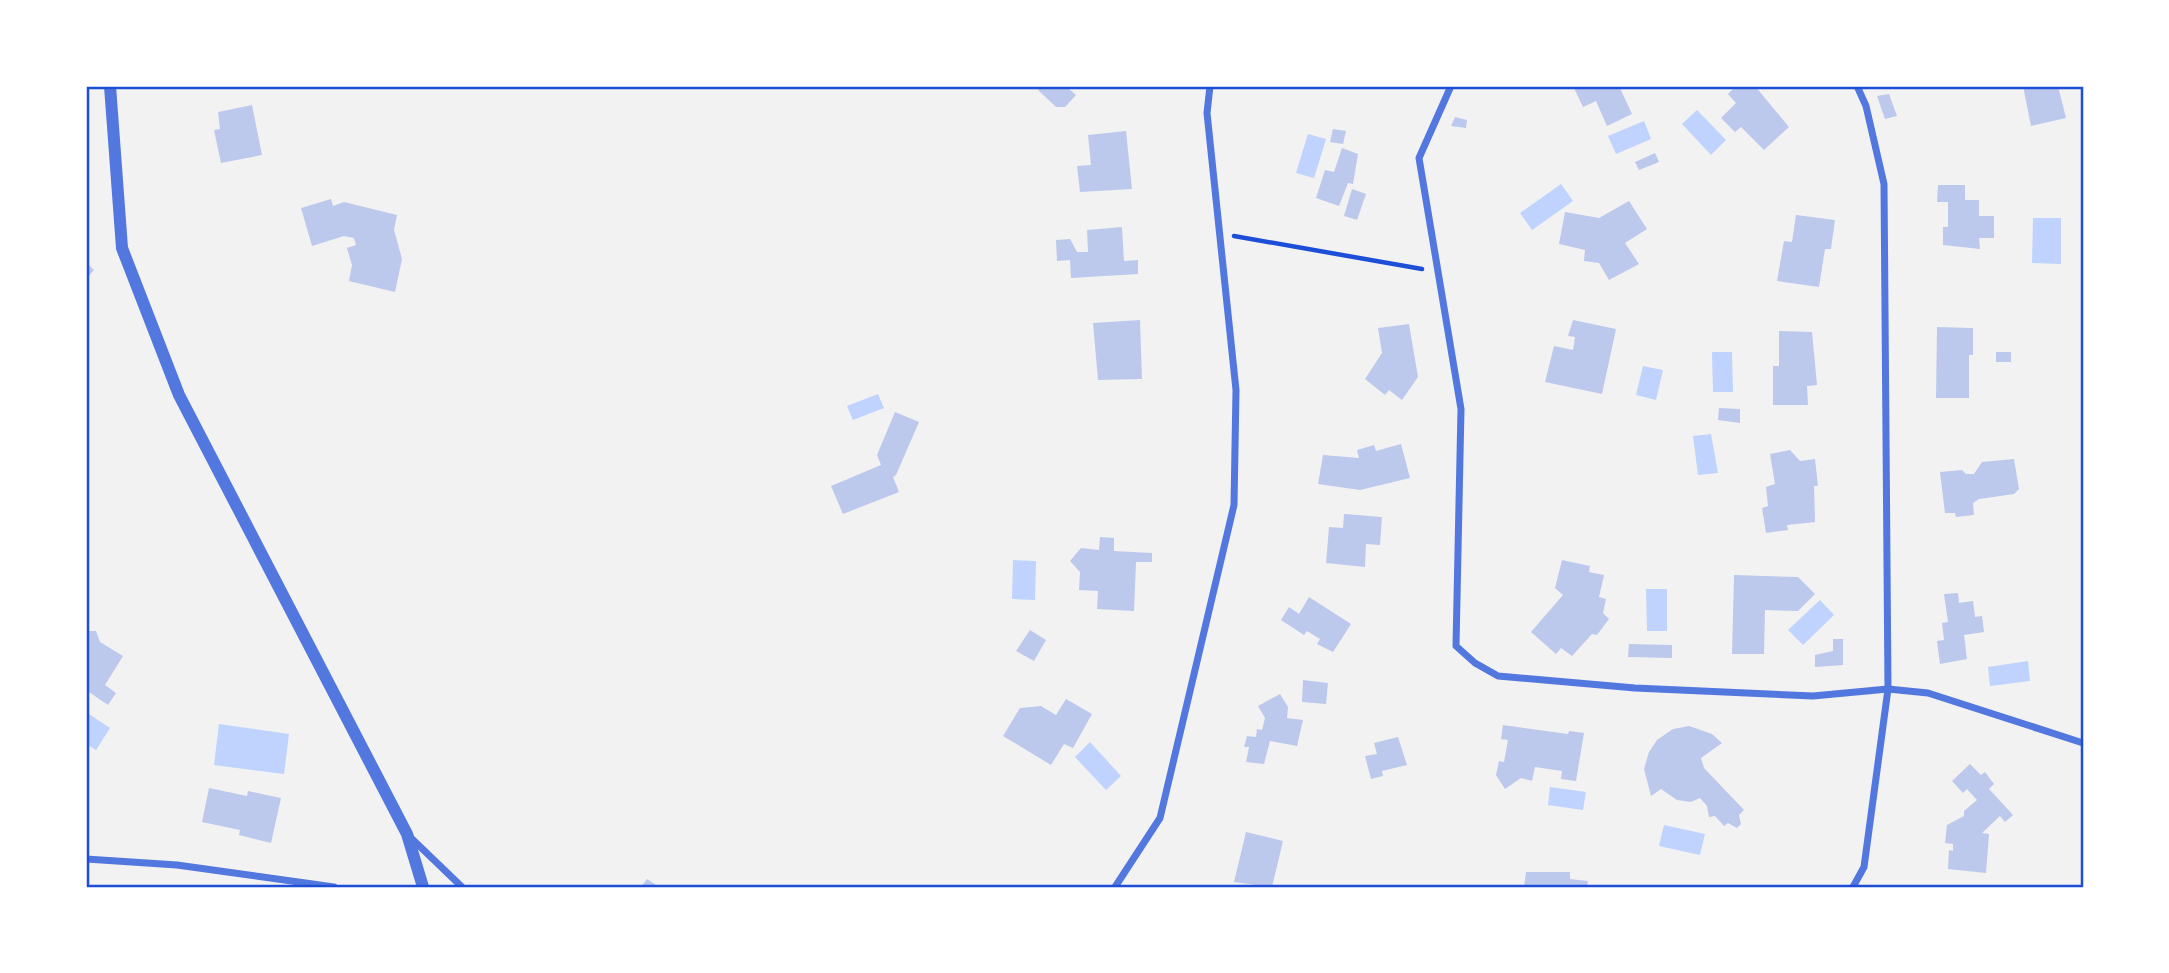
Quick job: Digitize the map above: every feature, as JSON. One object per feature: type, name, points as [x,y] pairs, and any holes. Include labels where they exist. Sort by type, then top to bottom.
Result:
[{"type":"street","points":[[110,86],[122,248],[179,395],[407,834],[422,884]]},
{"type":"street","points":[[1115,887],[1160,818],[1234,505],[1236,390],[1207,113],[1210,86]]},
{"type":"street","points":[[1451,86],[1419,158],[1461,409],[1456,646],[1475,663],[1498,676],[1635,688],[1813,696],[1888,689],[1928,693],[2083,743]]},
{"type":"street","points":[[1853,887],[1864,867],[1888,689],[1884,184],[1866,106],[1857,86]]},
{"type":"street","points":[[407,834],[462,887]]},
{"type":"street","points":[[86,859],[177,865],[334,887]]},
{"type":"path","points":[[1220,233],[1438,272]]},
{"type":"water","points":[[1697,110],[1726,140],[1711,155],[1682,124]]},
{"type":"water","points":[[1644,121],[1651,139],[1616,154],[1608,136]]},
{"type":"water","points":[[1308,134],[1326,139],[1314,178],[1296,173]]},
{"type":"water","points":[[1561,184],[1573,201],[1532,230],[1520,213]]},
{"type":"water","points":[[2033,218],[2061,218],[2061,264],[2032,263]]},
{"type":"water","points":[[1712,352],[1732,352],[1733,392],[1713,392]]},
{"type":"water","points":[[1643,366],[1663,370],[1656,400],[1636,395]]},
{"type":"water","points":[[878,394],[884,408],[853,420],[847,406]]},
{"type":"water","points":[[1711,434],[1718,473],[1698,475],[1693,436]]},
{"type":"water","points":[[1013,560],[1036,561],[1035,600],[1012,599]]},
{"type":"water","points":[[1646,589],[1667,589],[1667,631],[1647,631]]},
{"type":"water","points":[[1820,600],[1834,615],[1803,645],[1788,630]]},
{"type":"water","points":[[2028,661],[2030,681],[1990,686],[1988,667]]},
{"type":"water","points":[[86,712],[110,728],[96,750],[86,744]]},
{"type":"water","points":[[219,724],[289,734],[284,774],[214,765]]},
{"type":"water","points":[[1090,742],[1121,776],[1106,790],[1075,757]]},
{"type":"water","points":[[1550,787],[1586,792],[1583,810],[1548,805]]},
{"type":"water","points":[[1664,825],[1705,834],[1700,855],[1659,846]]},
{"type":"building","points":[[1041,86],[1073,86],[1069,89],[1076,95],[1065,107],[1056,107],[1038,90]]},
{"type":"building","points":[[1573,86],[1619,86],[1632,114],[1607,126],[1596,101],[1583,107]]},
{"type":"building","points":[[1736,86],[1755,86],[1789,127],[1764,150],[1741,127],[1735,132],[1721,118],[1736,103],[1728,94]]},
{"type":"building","points":[[2023,86],[2058,86],[2066,118],[2031,126]]},
{"type":"building","points":[[1889,94],[1897,116],[1885,119],[1877,96]]},
{"type":"building","points":[[252,105],[262,155],[221,163],[214,130],[220,129],[218,112]]},
{"type":"building","points":[[1455,117],[1467,120],[1466,128],[1451,126]]},
{"type":"building","points":[[1333,129],[1346,131],[1343,144],[1330,142]]},
{"type":"building","points":[[1126,131],[1132,189],[1080,192],[1077,166],[1091,165],[1088,135]]},
{"type":"building","points":[[1342,148],[1358,154],[1353,184],[1348,183],[1339,206],[1316,198],[1325,170],[1334,172]]},
{"type":"building","points":[[1655,153],[1659,162],[1639,170],[1635,162]]},
{"type":"building","points":[[1938,185],[1965,185],[1965,200],[1979,200],[1979,216],[1994,216],[1994,238],[1979,238],[1980,249],[1943,245],[1943,227],[1948,227],[1948,202],[1937,202]]},
{"type":"building","points":[[1352,189],[1366,194],[1357,220],[1344,216]]},
{"type":"building","points":[[331,199],[333,206],[344,202],[397,215],[394,230],[402,259],[395,292],[349,281],[352,265],[347,248],[356,245],[354,238],[344,236],[312,246],[301,208]]},
{"type":"building","points":[[1629,201],[1647,229],[1625,243],[1639,264],[1609,280],[1599,263],[1584,261],[1585,250],[1559,244],[1565,212],[1599,218]]},
{"type":"building","points":[[1796,215],[1835,220],[1831,249],[1825,249],[1819,287],[1777,281],[1784,241],[1792,242]]},
{"type":"building","points":[[1122,227],[1124,261],[1138,260],[1138,274],[1071,278],[1070,260],[1057,261],[1056,240],[1070,239],[1077,252],[1088,252],[1087,230]]},
{"type":"building","points":[[86,262],[94,270],[86,279]]},
{"type":"building","points":[[1140,320],[1142,379],[1098,380],[1093,323]]},
{"type":"building","points":[[1573,320],[1616,329],[1602,394],[1545,382],[1554,346],[1573,350],[1575,337],[1568,336]]},
{"type":"building","points":[[1409,324],[1418,377],[1402,400],[1389,390],[1385,395],[1365,379],[1382,353],[1378,328]]},
{"type":"building","points":[[1937,327],[1973,328],[1973,355],[1969,355],[1969,398],[1936,398]]},
{"type":"building","points":[[1779,331],[1812,332],[1817,385],[1807,386],[1808,405],[1773,405],[1773,366],[1779,366]]},
{"type":"building","points":[[1996,352],[2011,352],[2011,362],[1996,362]]},
{"type":"building","points":[[1719,408],[1740,409],[1740,423],[1718,420]]},
{"type":"building","points":[[895,412],[919,422],[893,477],[899,492],[843,514],[831,486],[881,465],[877,455]]},
{"type":"building","points":[[1401,444],[1410,478],[1360,490],[1318,484],[1323,455],[1359,458],[1357,450],[1374,445],[1376,451]]},
{"type":"building","points":[[1790,450],[1800,461],[1815,459],[1818,486],[1814,486],[1815,522],[1787,525],[1788,530],[1766,533],[1762,508],[1768,506],[1766,487],[1775,484],[1770,454]]},
{"type":"building","points":[[2014,459],[2019,489],[2014,494],[1979,499],[1973,503],[1974,515],[1956,517],[1955,513],[1945,513],[1940,472],[1962,470],[1966,474],[1974,474],[1982,462]]},
{"type":"building","points":[[1344,514],[1382,517],[1380,545],[1366,544],[1365,567],[1326,563],[1329,527],[1343,528]]},
{"type":"building","points":[[1100,537],[1114,538],[1114,551],[1152,553],[1152,562],[1136,562],[1134,611],[1097,609],[1098,591],[1079,590],[1080,572],[1070,561],[1081,548],[1099,550]]},
{"type":"building","points":[[1562,560],[1590,566],[1589,572],[1604,575],[1599,597],[1606,599],[1603,613],[1609,619],[1597,635],[1592,634],[1572,656],[1561,648],[1556,654],[1531,632],[1563,595],[1555,588]]},
{"type":"building","points":[[1734,575],[1798,577],[1815,594],[1798,611],[1765,610],[1764,654],[1732,654]]},
{"type":"building","points":[[1958,593],[1959,603],[1973,601],[1975,617],[1982,616],[1984,632],[1964,635],[1967,659],[1940,664],[1937,641],[1944,640],[1942,623],[1948,622],[1944,594]]},
{"type":"building","points":[[1309,597],[1351,624],[1333,652],[1317,644],[1320,639],[1307,631],[1304,635],[1281,620],[1289,607],[1299,614]]},
{"type":"building","points":[[1030,630],[1046,640],[1034,661],[1016,651]]},
{"type":"building","points":[[86,631],[96,631],[100,642],[123,656],[105,685],[116,693],[108,705],[86,690]]},
{"type":"building","points":[[1833,639],[1843,639],[1843,665],[1815,667],[1815,655],[1833,651]]},
{"type":"building","points":[[1629,644],[1672,645],[1672,658],[1628,657]]},
{"type":"building","points":[[1303,680],[1328,683],[1326,704],[1302,702]]},
{"type":"building","points":[[1280,694],[1288,707],[1287,718],[1303,720],[1297,746],[1270,741],[1264,764],[1246,762],[1249,747],[1244,747],[1247,736],[1256,737],[1257,729],[1262,730],[1265,718],[1258,706]]},
{"type":"building","points":[[1066,699],[1092,714],[1073,748],[1064,744],[1051,765],[1003,736],[1020,708],[1041,706],[1056,715]]},
{"type":"building","points":[[1503,725],[1568,734],[1569,731],[1584,733],[1576,781],[1561,779],[1562,771],[1535,767],[1532,781],[1521,778],[1505,789],[1496,775],[1499,761],[1504,762],[1508,740],[1501,739]]},
{"type":"building","points":[[1689,726],[1712,734],[1722,743],[1701,758],[1704,768],[1744,810],[1739,815],[1741,824],[1737,828],[1728,823],[1724,826],[1715,816],[1709,817],[1707,806],[1700,798],[1691,802],[1677,800],[1661,789],[1651,796],[1644,769],[1649,752],[1657,740],[1673,729]]},
{"type":"building","points":[[1398,737],[1407,765],[1382,771],[1383,776],[1371,779],[1365,756],[1377,754],[1374,743]]},
{"type":"building","points":[[1970,764],[1981,775],[1985,772],[1994,784],[1989,789],[2013,815],[2005,822],[2000,816],[1982,833],[1989,834],[1986,873],[1948,869],[1949,850],[1953,851],[1953,844],[1945,843],[1947,825],[1964,816],[1964,811],[1977,800],[1967,789],[1963,793],[1952,781]]},
{"type":"building","points":[[209,788],[247,796],[248,791],[281,798],[271,843],[239,835],[240,830],[202,822]]},
{"type":"building","points":[[1246,832],[1283,841],[1272,887],[1234,882]]},
{"type":"building","points":[[1526,872],[1570,872],[1570,879],[1588,881],[1587,887],[1524,887]]},
{"type":"building","points":[[647,879],[659,887],[641,887]]}]
